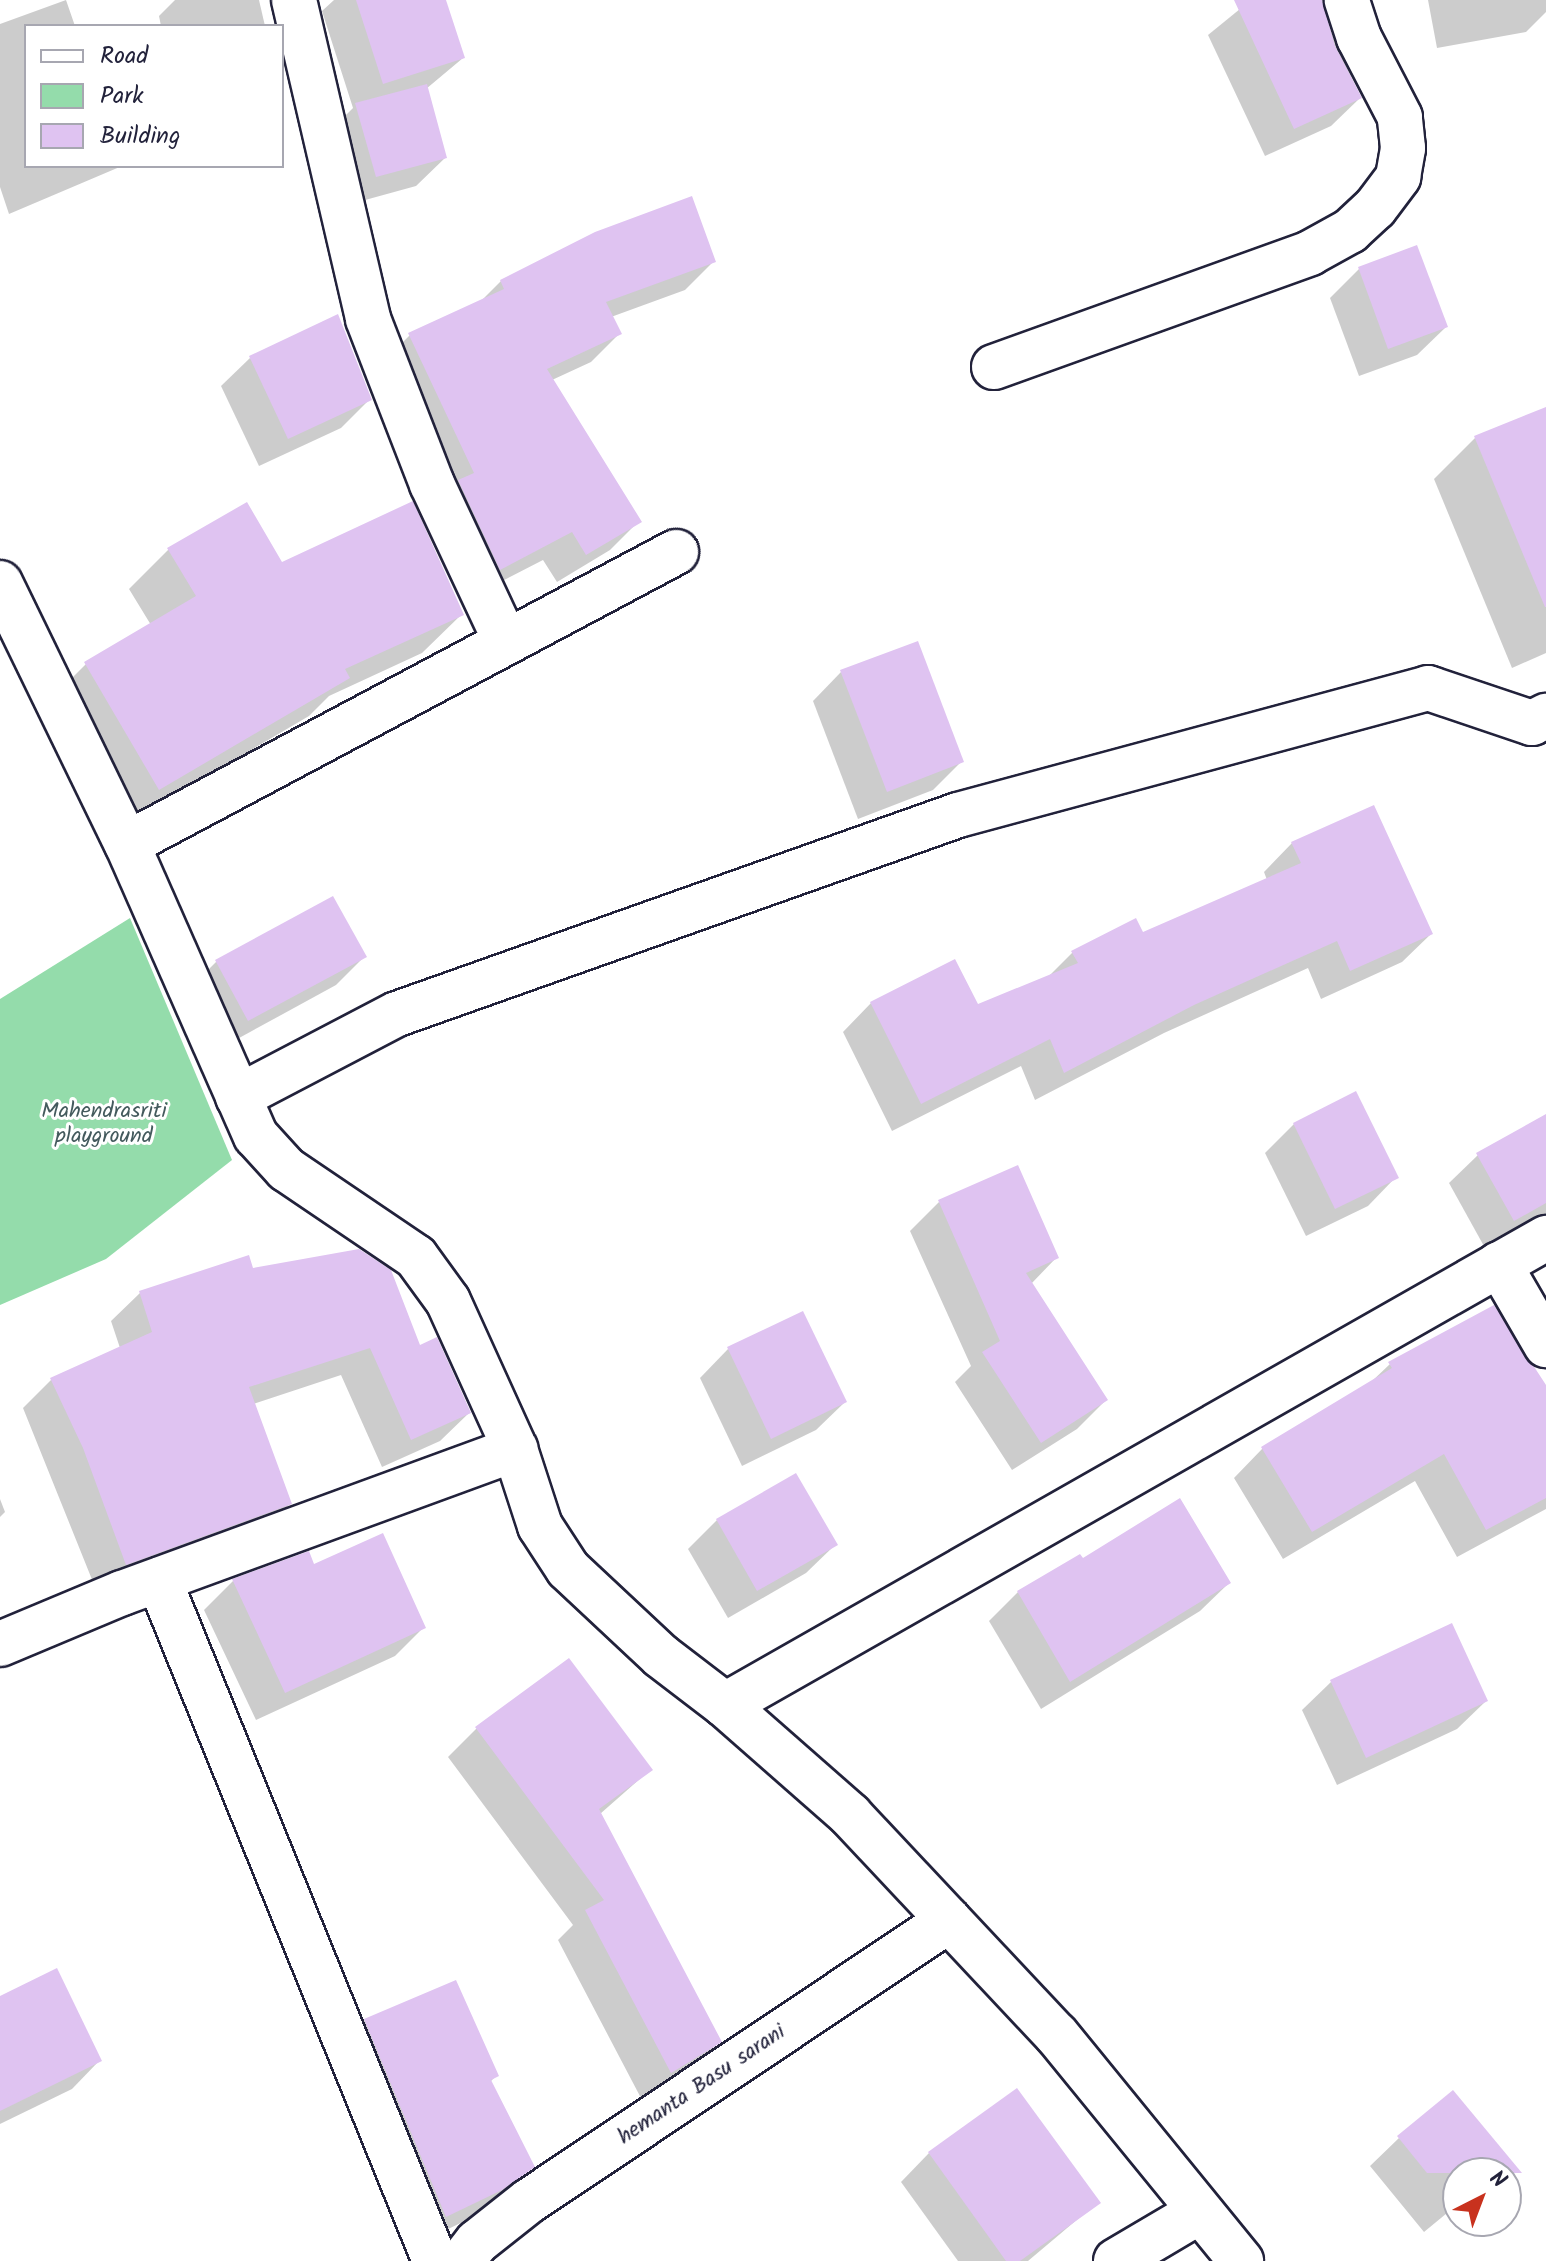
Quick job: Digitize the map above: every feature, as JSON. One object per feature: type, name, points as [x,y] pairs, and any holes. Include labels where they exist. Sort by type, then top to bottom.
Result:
[{"type":"street","points":[[294,0],[368,319],[432,484],[506,642]]},
{"type":"street","points":[[994,367],[1310,253],[1350,231],[1375,208],[1398,177],[1403,148],[1400,117],[1359,38],[1347,0]]},
{"type":"street","points":[[127,844],[676,552]]},
{"type":"street","points":[[0,583],[127,844],[256,1136],[286,1169],[416,1257],[462,1327],[515,1449],[540,1526],[568,1569],[661,1656],[725,1705],[850,1815],[1056,2034],[1241,2261]]},
{"type":"street","points":[[238,1097],[397,1014],[958,815],[1428,688],[1532,723],[1546,716]]},
{"type":"street","points":[[725,1705],[1546,1238]]},
{"type":"street","points":[[1499,1264],[1546,1345]]},
{"type":"street","points":[[0,1644],[159,1580],[515,1449]]},
{"type":"street","points":[[159,1580],[435,2261]]},
{"type":"street","name":"hemanta Basu sarani","points":[[462,2261],[477,2242],[529,2201],[949,1920]]},
{"type":"street","points":[[1116,2261],[1199,2212]]},
{"type":"green space","name":"Mahendrasriti playground","points":[[130,918],[232,1160],[106,1259],[0,1305],[0,999]]},
{"type":"building","points":[[356,0],[446,0],[465,58],[383,84]]},
{"type":"building","points":[[1234,0],[1322,0],[1335,46],[1362,98],[1294,129]]},
{"type":"building","points":[[427,84],[447,158],[376,177],[355,103]]},
{"type":"building","points":[[692,196],[716,262],[606,302],[622,334],[547,369],[642,522],[586,555],[572,532],[500,570],[458,480],[474,473],[408,333],[504,289],[500,280],[595,232]]},
{"type":"building","points":[[1417,245],[1448,327],[1388,349],[1358,267]]},
{"type":"building","points":[[338,314],[372,400],[288,439],[249,356]]},
{"type":"building","points":[[1546,407],[1546,607],[1545,607],[1474,436]]},
{"type":"building","points":[[413,501],[464,615],[345,669],[350,678],[159,790],[84,662],[196,596],[167,548],[247,502],[282,562]]},
{"type":"building","points":[[918,641],[964,762],[887,792],[840,670]]},
{"type":"building","points":[[1374,805],[1433,934],[1350,971],[1337,941],[1194,1005],[1064,1073],[1050,1039],[921,1104],[870,1002],[955,959],[978,1004],[1078,963],[1071,951],[1136,918],[1143,932],[1301,863],[1291,842]]},
{"type":"building","points":[[333,896],[367,957],[248,1021],[215,960]]},
{"type":"building","points":[[1356,1091],[1399,1178],[1335,1209],[1293,1123]]},
{"type":"building","points":[[1546,1114],[1546,1203],[1514,1221],[1476,1153]]},
{"type":"building","points":[[1018,1165],[1059,1258],[1026,1273],[1108,1400],[1041,1443],[982,1352],[1000,1341],[938,1200]]},
{"type":"building","points":[[359,1249],[391,1270],[420,1345],[437,1337],[471,1413],[411,1440],[370,1348],[249,1387],[292,1504],[126,1565],[83,1448],[50,1378],[152,1332],[139,1291],[249,1255],[253,1268]]},
{"type":"building","points":[[1494,1305],[1546,1385],[1546,1498],[1486,1530],[1444,1454],[1312,1532],[1261,1447],[1392,1368],[1388,1362]]},
{"type":"building","points":[[803,1311],[847,1402],[771,1439],[727,1347]]},
{"type":"building","points":[[796,1473],[838,1545],[757,1591],[716,1519]]},
{"type":"building","points":[[1180,1498],[1231,1583],[1070,1682],[1017,1591],[1080,1554],[1083,1558]]},
{"type":"building","points":[[383,1533],[426,1628],[285,1693],[232,1579],[309,1551],[314,1564]]},
{"type":"building","points":[[1452,1623],[1488,1701],[1366,1758],[1330,1680]]},
{"type":"building","points":[[569,1658],[653,1770],[599,1809],[722,2042],[671,2073],[585,1910],[604,1900],[475,1727]]},
{"type":"building","points":[[57,1968],[102,2061],[0,2111],[0,1996]]},
{"type":"building","points":[[456,1980],[499,2076],[491,2080],[535,2167],[502,2190],[446,2217],[364,2019]]},
{"type":"building","points":[[1017,2088],[1101,2203],[1020,2261],[1006,2261],[928,2152]]},
{"type":"building","points":[[1453,2090],[1509,2157],[1442,2157],[1442,2173],[1427,2173],[1397,2136]]}]
